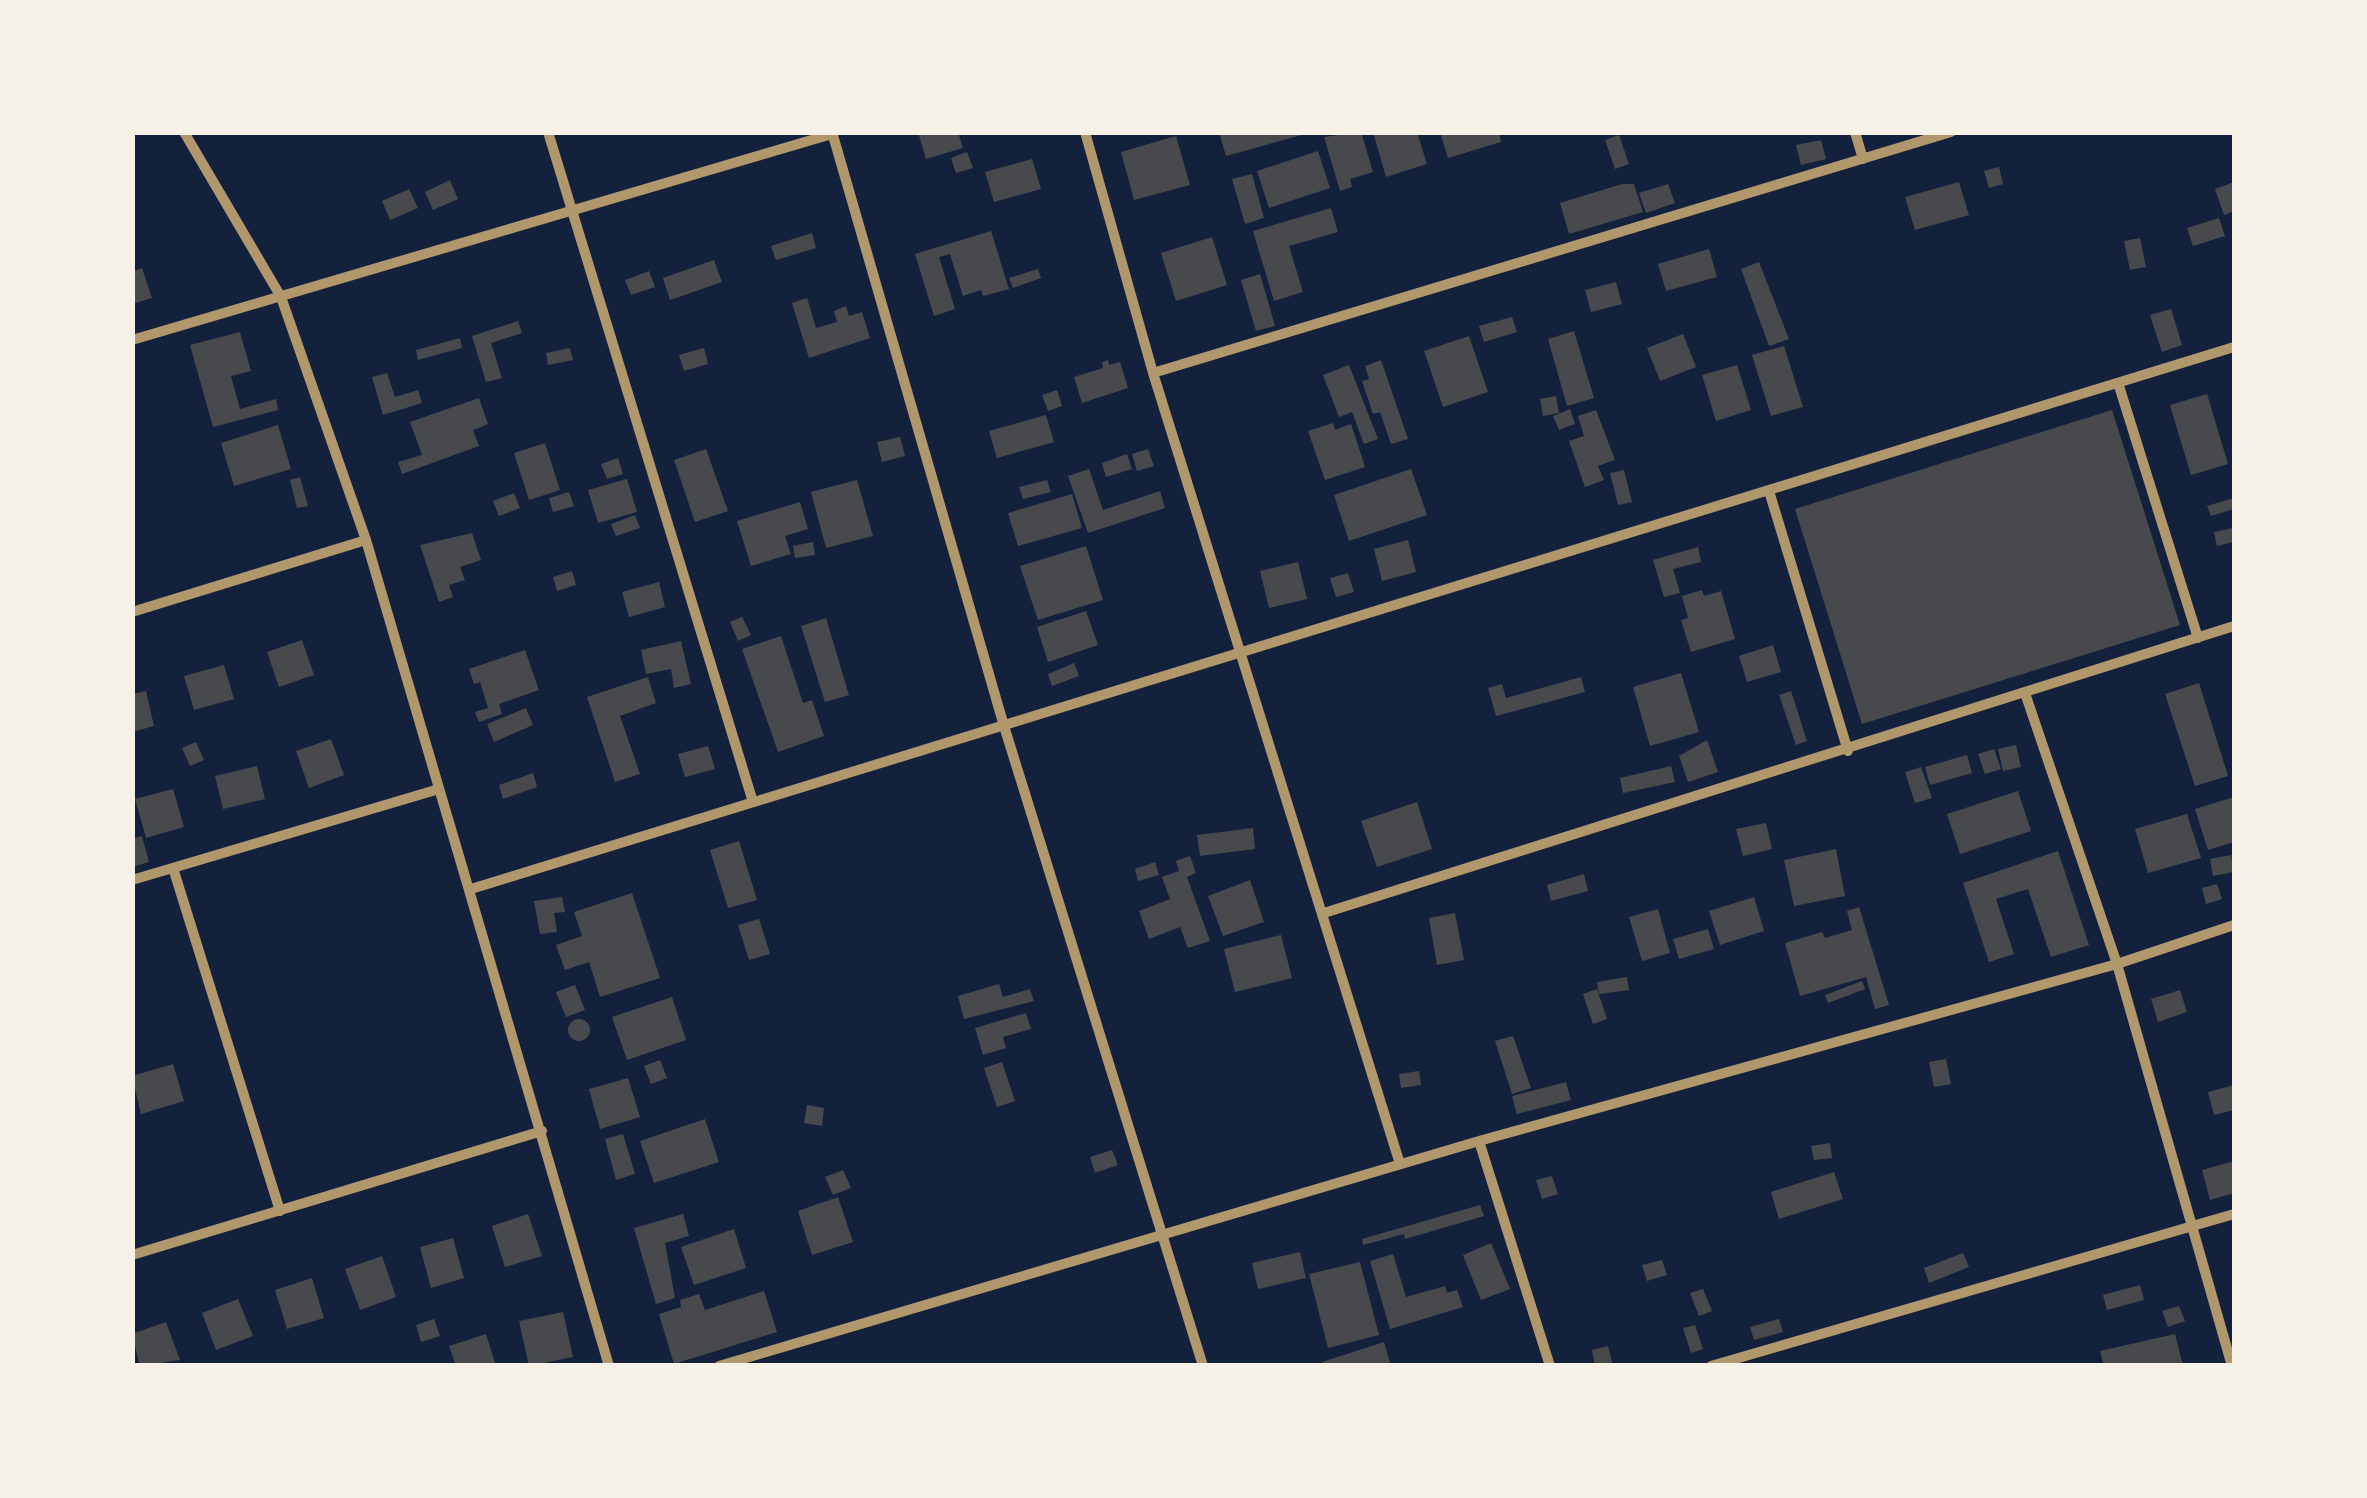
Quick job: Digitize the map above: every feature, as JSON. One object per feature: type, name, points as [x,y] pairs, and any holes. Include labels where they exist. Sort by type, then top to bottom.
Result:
[{"type":"street","points":[[184,132],[282,297],[366,540],[609,1366]]},
{"type":"street","points":[[548,132],[570,215],[753,802]]},
{"type":"street","points":[[1085,132],[1153,373],[1400,1164]]},
{"type":"street","points":[[1855,132],[1863,159]]},
{"type":"street","points":[[1153,373],[1951,132]]},
{"type":"street","points":[[132,340],[570,215],[832,133],[1004,726],[1203,1366]]},
{"type":"street","points":[[471,888],[1004,726],[1238,650],[2119,386],[2234,347]]},
{"type":"street","points":[[2119,386],[2198,638]]},
{"type":"street","points":[[1770,490],[1848,751]]},
{"type":"street","points":[[132,612],[366,540]]},
{"type":"street","points":[[1324,913],[1848,751],[2234,626]]},
{"type":"street","points":[[2026,692],[2117,964],[2232,1366]]},
{"type":"street","points":[[132,880],[439,789]]},
{"type":"street","points":[[173,868],[280,1210]]},
{"type":"street","points":[[720,1366],[1479,1140],[2117,964],[2234,926]]},
{"type":"street","points":[[132,1256],[542,1131]]},
{"type":"street","points":[[1479,1140],[1550,1366]]},
{"type":"street","points":[[1712,1366],[2234,1214]]},
{"type":"building","points":[[918,132],[958,132],[963,148],[926,159]]},
{"type":"building","points":[[1219,132],[1305,132],[1305,134],[1226,156]]},
{"type":"building","points":[[1361,132],[1373,172],[1350,179],[1352,187],[1340,191],[1324,137]]},
{"type":"building","points":[[1373,132],[1417,132],[1427,164],[1386,177]]},
{"type":"building","points":[[1440,132],[1499,132],[1501,142],[1448,158]]},
{"type":"building","points":[[1619,135],[1629,164],[1615,169],[1605,140]]},
{"type":"building","points":[[1176,136],[1190,185],[1134,200],[1121,152]]},
{"type":"building","points":[[1821,140],[1826,159],[1801,165],[1796,145]]},
{"type":"building","points":[[1318,151],[1330,188],[1269,208],[1257,171]]},
{"type":"building","points":[[967,152],[973,168],[956,173],[951,158]]},
{"type":"building","points":[[1032,159],[1041,189],[994,202],[985,172]]},
{"type":"building","points":[[1999,167],[2003,184],[1989,188],[1984,171]]},
{"type":"building","points":[[1252,174],[1264,218],[1245,224],[1232,179]]},
{"type":"building","points":[[450,180],[458,199],[433,210],[425,192]]},
{"type":"building","points":[[1959,182],[1969,215],[1915,230],[1905,197]]},
{"type":"building","points":[[2234,182],[2234,211],[2224,215],[2215,189]]},
{"type":"building","points":[[1634,184],[1643,212],[1569,234],[1560,203]]},
{"type":"building","points":[[1668,184],[1675,203],[1646,213],[1639,193]]},
{"type":"building","points":[[409,189],[418,208],[390,220],[382,201]]},
{"type":"building","points":[[1331,208],[1338,232],[1289,246],[1303,292],[1274,301],[1253,231]]},
{"type":"building","points":[[2219,218],[2225,236],[2193,246],[2187,228]]},
{"type":"building","points":[[991,231],[1009,289],[983,296],[981,290],[963,296],[950,254],[939,257],[955,309],[934,316],[915,254]]},
{"type":"building","points":[[812,233],[816,248],[776,260],[771,246]]},
{"type":"building","points":[[1212,237],[1227,285],[1176,301],[1161,253]]},
{"type":"building","points":[[2140,238],[2146,267],[2130,270],[2124,241]]},
{"type":"building","points":[[1709,249],[1717,277],[1666,291],[1658,264]]},
{"type":"building","points":[[714,260],[722,282],[670,300],[663,278]]},
{"type":"building","points":[[1759,262],[1789,339],[1769,346],[1741,269]]},
{"type":"building","points":[[142,268],[152,298],[132,304],[132,272]]},
{"type":"building","points":[[1038,269],[1041,278],[1013,288],[1009,278]]},
{"type":"building","points":[[649,271],[655,287],[631,295],[625,280]]},
{"type":"building","points":[[1260,274],[1275,326],[1256,331],[1241,280]]},
{"type":"building","points":[[1616,282],[1622,304],[1591,312],[1585,290]]},
{"type":"building","points":[[807,298],[816,328],[837,322],[834,311],[846,306],[849,316],[862,312],[870,338],[809,358],[792,303]]},
{"type":"building","points":[[2171,309],[2182,345],[2162,352],[2150,315]]},
{"type":"building","points":[[1512,317],[1517,332],[1484,342],[1479,326]]},
{"type":"building","points":[[518,321],[522,333],[491,343],[502,378],[486,382],[472,336]]},
{"type":"building","points":[[1574,331],[1594,398],[1567,406],[1548,339]]},
{"type":"building","points":[[240,332],[251,371],[231,376],[240,409],[276,399],[278,410],[213,427],[190,345]]},
{"type":"building","points":[[1683,334],[1696,367],[1660,381],[1647,348]]},
{"type":"building","points":[[1469,336],[1488,392],[1443,407],[1424,351]]},
{"type":"building","points":[[460,338],[462,348],[418,360],[416,350]]},
{"type":"building","points":[[1784,346],[1803,407],[1771,416],[1752,355]]},
{"type":"building","points":[[570,348],[573,360],[548,365],[546,353]]},
{"type":"building","points":[[704,348],[708,364],[684,371],[679,355]]},
{"type":"building","points":[[1108,360],[1109,365],[1120,362],[1128,388],[1082,403],[1074,377],[1103,368],[1102,362]]},
{"type":"building","points":[[1381,360],[1408,439],[1391,444],[1380,412],[1373,414],[1362,381],[1369,379],[1365,366]]},
{"type":"building","points":[[1349,365],[1378,439],[1364,444],[1352,412],[1339,417],[1323,375]]},
{"type":"building","points":[[1737,365],[1751,410],[1716,421],[1702,375]]},
{"type":"building","points":[[387,373],[395,397],[418,390],[422,403],[383,415],[372,377]]},
{"type":"building","points":[[1057,390],[1062,406],[1048,411],[1042,395]]},
{"type":"building","points":[[2207,394],[2228,464],[2191,475],[2170,405]]},
{"type":"building","points":[[1556,396],[1559,413],[1543,416],[1540,399]]},
{"type":"building","points":[[479,398],[488,424],[473,430],[479,446],[402,474],[398,462],[422,455],[410,422]]},
{"type":"building","points":[[1570,409],[1575,424],[1559,430],[1553,416]]},
{"type":"building","points":[[1596,410],[1615,460],[1598,466],[1604,480],[1585,487],[1569,441],[1584,436],[1578,416]]},
{"type":"building","points":[[2112,410],[2180,625],[1862,724],[1795,509]]},
{"type":"building","points":[[1046,415],[1054,442],[997,458],[989,431]]},
{"type":"building","points":[[1333,423],[1335,430],[1351,424],[1365,467],[1325,480],[1308,431]]},
{"type":"building","points":[[278,425],[291,469],[234,486],[221,443]]},
{"type":"building","points":[[900,437],[905,456],[882,462],[877,442]]},
{"type":"building","points":[[545,443],[560,490],[529,500],[514,453]]},
{"type":"building","points":[[706,449],[728,511],[695,522],[674,460]]},
{"type":"building","points":[[1148,449],[1154,466],[1137,471],[1132,454]]},
{"type":"building","points":[[1127,454],[1132,469],[1106,477],[1102,463]]},
{"type":"building","points":[[618,458],[623,474],[607,479],[601,464]]},
{"type":"building","points":[[1089,469],[1103,510],[1160,491],[1165,508],[1088,533],[1068,476]]},
{"type":"building","points":[[1411,469],[1427,515],[1349,541],[1334,495]]},
{"type":"building","points":[[1624,470],[1632,502],[1618,505],[1610,473]]},
{"type":"building","points":[[300,477],[308,506],[297,508],[290,480]]},
{"type":"building","points":[[627,479],[637,512],[598,523],[588,490]]},
{"type":"building","points":[[857,480],[873,536],[826,548],[811,492]]},
{"type":"building","points":[[1047,480],[1051,492],[1023,499],[1019,487]]},
{"type":"building","points":[[569,492],[574,506],[553,512],[549,498]]},
{"type":"building","points":[[514,493],[520,508],[499,516],[493,501]]},
{"type":"building","points":[[1072,494],[1082,528],[1018,546],[1008,513]]},
{"type":"building","points":[[2234,498],[2234,509],[2211,516],[2207,506]]},
{"type":"building","points":[[800,502],[808,529],[785,536],[791,554],[751,566],[737,521]]},
{"type":"building","points":[[635,515],[640,528],[616,536],[611,524]]},
{"type":"building","points":[[2233,528],[2234,542],[2217,546],[2214,532]]},
{"type":"building","points":[[472,533],[481,560],[460,567],[465,580],[449,585],[453,597],[439,602],[420,545]]},
{"type":"building","points":[[1408,540],[1416,572],[1382,581],[1374,549]]},
{"type":"building","points":[[813,542],[815,555],[795,558],[793,546]]},
{"type":"building","points":[[1086,546],[1103,600],[1038,620],[1020,566]]},
{"type":"building","points":[[1698,547],[1701,562],[1673,569],[1680,593],[1664,597],[1653,560]]},
{"type":"building","points":[[1298,562],[1307,599],[1269,608],[1260,571]]},
{"type":"building","points":[[572,571],[576,585],[557,591],[553,577]]},
{"type":"building","points":[[1348,573],[1354,592],[1336,597],[1330,578]]},
{"type":"building","points":[[659,582],[665,607],[629,617],[622,592]]},
{"type":"building","points":[[1702,590],[1704,596],[1721,591],[1735,639],[1691,652],[1681,620],[1688,618],[1682,596]]},
{"type":"building","points":[[1086,611],[1098,645],[1048,662],[1037,627]]},
{"type":"building","points":[[742,617],[751,635],[738,641],[730,622]]},
{"type":"building","points":[[826,618],[849,695],[825,702],[801,626]]},
{"type":"building","points":[[781,636],[803,703],[812,700],[824,736],[778,752],[742,649]]},
{"type":"building","points":[[302,640],[314,675],[279,687],[267,652]]},
{"type":"building","points":[[681,641],[691,684],[674,688],[671,669],[646,674],[641,650]]},
{"type":"building","points":[[1773,645],[1781,672],[1747,682],[1739,656]]},
{"type":"building","points":[[525,650],[539,690],[499,704],[502,714],[479,722],[475,712],[488,708],[480,682],[474,684],[469,669]]},
{"type":"building","points":[[1074,663],[1079,676],[1052,686],[1048,674]]},
{"type":"building","points":[[224,665],[234,699],[194,710],[184,676]]},
{"type":"building","points":[[1681,673],[1699,732],[1650,746],[1633,687]]},
{"type":"building","points":[[648,677],[656,703],[620,716],[640,774],[615,782],[587,697]]},
{"type":"building","points":[[1581,677],[1585,692],[1496,716],[1488,688],[1502,684],[1506,698]]},
{"type":"building","points":[[2199,683],[2228,776],[2195,786],[2165,694]]},
{"type":"building","points":[[146,691],[154,726],[132,732],[132,694]]},
{"type":"building","points":[[1791,691],[1807,741],[1796,745],[1779,695]]},
{"type":"building","points":[[526,708],[533,725],[494,742],[487,724]]},
{"type":"building","points":[[331,739],[344,775],[309,788],[296,751]]},
{"type":"building","points":[[1707,740],[1718,772],[1688,782],[1679,756]]},
{"type":"building","points":[[196,742],[204,760],[190,766],[182,748]]},
{"type":"building","points":[[2016,745],[2021,767],[2003,771],[1998,749]]},
{"type":"building","points":[[708,746],[715,769],[685,777],[678,754]]},
{"type":"building","points":[[1994,749],[2001,769],[1985,774],[1978,754]]},
{"type":"building","points":[[1967,755],[1972,773],[1930,785],[1925,767]]},
{"type":"building","points":[[257,766],[265,799],[223,809],[215,776]]},
{"type":"building","points":[[1671,766],[1675,782],[1623,793],[1620,778]]},
{"type":"building","points":[[1921,767],[1932,798],[1915,803],[1905,772]]},
{"type":"building","points":[[533,773],[537,787],[503,799],[499,785]]},
{"type":"building","points":[[173,789],[184,827],[146,838],[135,799]]},
{"type":"building","points":[[2018,791],[2031,831],[1960,854],[1947,814]]},
{"type":"building","points":[[2234,797],[2234,842],[2208,850],[2195,809]]},
{"type":"building","points":[[1417,802],[1432,849],[1377,867],[1361,821]]},
{"type":"building","points":[[2187,814],[2201,858],[2148,873],[2135,829]]},
{"type":"building","points":[[1766,823],[1772,849],[1743,856],[1736,829]]},
{"type":"building","points":[[1253,828],[1255,849],[1200,856],[1197,835]]},
{"type":"building","points":[[142,836],[149,862],[132,867],[132,839]]},
{"type":"building","points":[[739,841],[757,900],[728,908],[710,850]]},
{"type":"building","points":[[1836,849],[1845,896],[1794,906],[1784,860]]},
{"type":"building","points":[[2058,851],[2089,945],[2051,957],[2028,889],[1996,899],[2014,954],[1989,962],[1963,883]]},
{"type":"building","points":[[2231,855],[2234,872],[2213,876],[2210,859]]},
{"type":"building","points":[[1190,856],[1196,873],[1187,877],[1210,941],[1188,948],[1180,927],[1149,939],[1139,911],[1170,899],[1162,877],[1179,871],[1176,861]]},
{"type":"building","points":[[1155,862],[1159,875],[1138,881],[1135,869]]},
{"type":"building","points":[[1584,874],[1588,891],[1551,901],[1547,885]]},
{"type":"building","points":[[1250,880],[1264,922],[1223,936],[1208,896]]},
{"type":"building","points":[[2217,884],[2222,899],[2206,904],[2202,888]]},
{"type":"building","points":[[632,893],[660,978],[600,997],[589,962],[565,970],[556,945],[582,936],[574,912]]},
{"type":"building","points":[[562,897],[565,912],[554,913],[557,932],[540,934],[534,901]]},
{"type":"building","points":[[1754,897],[1764,931],[1720,945],[1709,911]]},
{"type":"building","points":[[1859,907],[1889,1005],[1875,1009],[1866,977],[1800,996],[1785,943],[1822,932],[1825,938],[1852,930],[1847,911]]},
{"type":"building","points":[[1658,909],[1670,953],[1642,961],[1629,917]]},
{"type":"building","points":[[1455,913],[1464,960],[1437,965],[1429,918]]},
{"type":"building","points":[[759,919],[770,954],[749,960],[738,925]]},
{"type":"building","points":[[1708,929],[1714,949],[1679,959],[1673,939]]},
{"type":"building","points":[[1281,935],[1292,978],[1235,992],[1224,949]]},
{"type":"building","points":[[1627,977],[1629,990],[1599,994],[1597,982]]},
{"type":"building","points":[[1862,981],[1865,989],[1828,1003],[1825,995]]},
{"type":"building","points":[[999,984],[1003,997],[1030,989],[1034,1001],[964,1019],[958,996]]},
{"type":"building","points":[[575,985],[585,1010],[566,1017],[556,992]]},
{"type":"building","points":[[1597,989],[1607,1019],[1593,1024],[1583,994]]},
{"type":"building","points":[[2180,990],[2187,1012],[2158,1022],[2151,999]]},
{"type":"building","points":[[672,997],[686,1040],[627,1060],[612,1017]]},
{"type":"building","points":[[1026,1013],[1031,1029],[1003,1037],[1006,1048],[983,1055],[975,1028]]},
{"type":"building","points":[[579,1019],[587,1022],[587,1038],[579,1041],[571,1038],[568,1030],[571,1022]]},
{"type":"building","points":[[1513,1036],[1531,1088],[1512,1094],[1495,1041]]},
{"type":"building","points":[[1946,1059],[1951,1084],[1934,1087],[1929,1062]]},
{"type":"building","points":[[660,1060],[667,1078],[651,1084],[644,1066]]},
{"type":"building","points":[[1002,1062],[1015,1101],[997,1107],[984,1068]]},
{"type":"building","points":[[173,1064],[184,1101],[141,1114],[132,1076]]},
{"type":"building","points":[[1419,1071],[1421,1085],[1401,1088],[1399,1074]]},
{"type":"building","points":[[628,1078],[640,1117],[600,1129],[589,1089]]},
{"type":"building","points":[[1566,1082],[1571,1100],[1517,1114],[1512,1096]]},
{"type":"building","points":[[2234,1085],[2234,1110],[2214,1115],[2208,1092]]},
{"type":"building","points":[[807,1105],[824,1108],[822,1126],[804,1123]]},
{"type":"building","points":[[705,1119],[719,1162],[654,1183],[640,1141]]},
{"type":"building","points":[[623,1134],[635,1174],[616,1180],[605,1139]]},
{"type":"building","points":[[1830,1143],[1832,1158],[1814,1160],[1811,1146]]},
{"type":"building","points":[[1112,1150],[1118,1165],[1095,1173],[1090,1157]]},
{"type":"building","points":[[2234,1161],[2234,1193],[2210,1200],[2202,1170]]},
{"type":"building","points":[[843,1170],[851,1188],[833,1195],[825,1177]]},
{"type":"building","points":[[1834,1172],[1843,1199],[1779,1219],[1771,1192]]},
{"type":"building","points":[[1552,1176],[1558,1194],[1542,1199],[1536,1180]]},
{"type":"building","points":[[838,1197],[853,1242],[812,1255],[798,1211]]},
{"type":"building","points":[[1480,1205],[1484,1216],[1405,1239],[1404,1234],[1363,1245],[1362,1239]]},
{"type":"building","points":[[528,1214],[542,1256],[505,1267],[492,1226]]},
{"type":"building","points":[[683,1214],[689,1236],[665,1243],[675,1298],[656,1304],[634,1228]]},
{"type":"building","points":[[734,1229],[746,1268],[694,1285],[681,1247]]},
{"type":"building","points":[[453,1238],[464,1278],[431,1288],[420,1247]]},
{"type":"building","points":[[1491,1243],[1510,1289],[1481,1300],[1463,1255]]},
{"type":"building","points":[[1300,1252],[1306,1278],[1258,1289],[1252,1263]]},
{"type":"building","points":[[1963,1253],[1969,1267],[1929,1283],[1924,1268]]},
{"type":"building","points":[[1393,1254],[1406,1297],[1445,1286],[1447,1293],[1457,1290],[1463,1307],[1390,1329],[1370,1261]]},
{"type":"building","points":[[382,1256],[396,1297],[360,1310],[345,1269]]},
{"type":"building","points":[[1662,1260],[1667,1275],[1647,1281],[1642,1265]]},
{"type":"building","points":[[1360,1262],[1379,1335],[1328,1348],[1309,1274]]},
{"type":"building","points":[[312,1278],[324,1318],[287,1329],[275,1290]]},
{"type":"building","points":[[2140,1285],[2144,1300],[2107,1310],[2103,1295]]},
{"type":"building","points":[[1703,1289],[1712,1311],[1699,1316],[1690,1293]]},
{"type":"building","points":[[764,1291],[777,1332],[674,1364],[659,1314],[681,1307],[680,1300],[699,1294],[705,1310]]},
{"type":"building","points":[[238,1299],[253,1336],[216,1350],[202,1313]]},
{"type":"building","points":[[2179,1306],[2185,1321],[2168,1327],[2162,1311]]},
{"type":"building","points":[[563,1312],[573,1357],[529,1366],[519,1321]]},
{"type":"building","points":[[434,1319],[440,1336],[421,1342],[416,1325]]},
{"type":"building","points":[[1779,1319],[1783,1332],[1754,1340],[1750,1327]]},
{"type":"building","points":[[166,1322],[180,1360],[140,1366],[132,1334]]},
{"type":"building","points":[[1695,1325],[1703,1349],[1691,1353],[1683,1328]]},
{"type":"building","points":[[486,1334],[496,1366],[456,1366],[449,1346]]},
{"type":"building","points":[[2175,1334],[2183,1366],[2104,1366],[2100,1351]]},
{"type":"building","points":[[1384,1342],[1391,1366],[1323,1366],[1322,1362]]},
{"type":"building","points":[[1608,1346],[1613,1366],[1595,1366],[1592,1350]]}]
